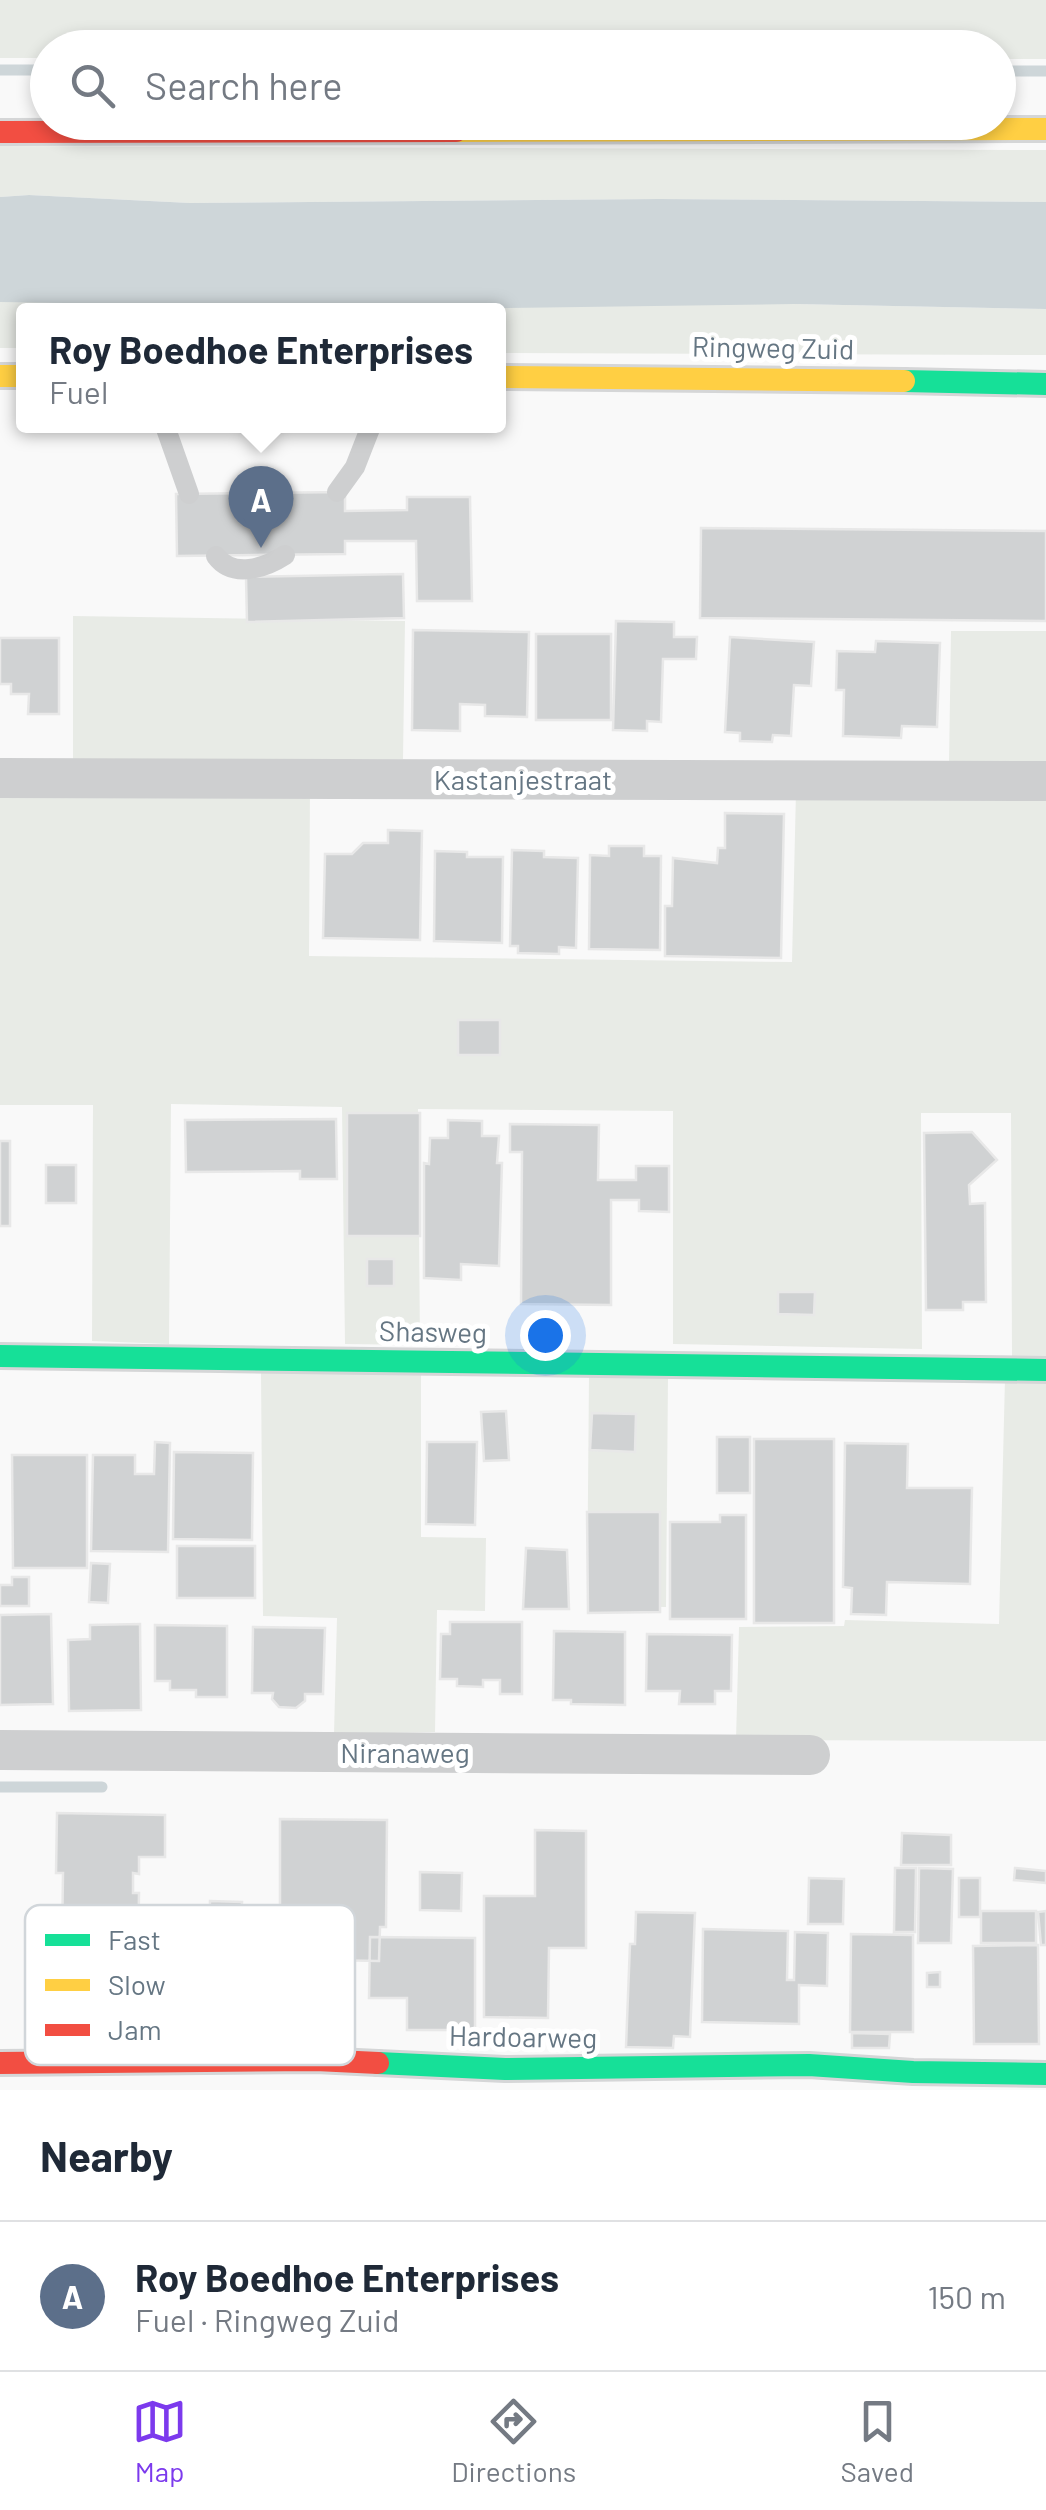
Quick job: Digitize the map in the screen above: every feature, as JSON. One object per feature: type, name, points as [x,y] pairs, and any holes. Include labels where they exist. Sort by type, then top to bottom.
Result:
[{"type":"street","points":[[1016,129],[1046,129]]},
{"type":"street","points":[[0,132],[30,132]]},
{"type":"street","name":"Ringweg Zuid","points":[[506,376],[751,376],[1046,384]]},
{"type":"street","name":"Kastanjestraat","points":[[0,778],[1046,781]]},
{"type":"street","name":"Shasweg","points":[[0,1356],[1046,1370]]},
{"type":"street","name":"Niranaweg","points":[[0,1750],[810,1755]]},
{"type":"street","name":"Hardoarweg","points":[[355,2062],[505,2069],[808,2065],[913,2072],[1046,2074]]},
{"type":"street","name":"Hardoarweg","points":[[0,2064],[25,2064]]},
{"type":"lane","points":[[167,433],[189,494]]},
{"type":"lane","points":[[337,492],[368,433]]},
{"type":"lane","points":[[216,556],[226,566],[242,569],[270,564],[285,555]]},
{"type":"shaded area","points":[[0,0],[1046,0],[1046,59],[1016,59],[1016,30],[30,30],[30,58],[0,58]]},
{"type":"shaded area","points":[[0,146],[1046,150],[1046,202],[659,199],[190,203],[0,197]]},
{"type":"shaded area","points":[[0,197],[190,203],[659,199],[1046,202],[1046,309],[794,304],[506,308],[506,303],[0,302]]},
{"type":"shaded area","points":[[0,302],[397,303],[16,303],[16,348],[0,348]]},
{"type":"shaded area","points":[[506,303],[1046,309],[1046,355],[506,353]]},
{"type":"shaded area","points":[[73,616],[405,621],[403,759],[73,760]]},
{"type":"shaded area","points":[[951,631],[1046,631],[1046,765],[949,764]]},
{"type":"shaded area","points":[[310,788],[309,956],[792,962],[796,791],[1046,793],[1046,1358],[1012,1358],[1011,1113],[921,1113],[922,1349],[673,1344],[673,1111],[418,1109],[420,1345],[345,1344],[342,1107],[171,1104],[169,1344],[92,1341],[93,1105],[0,1105],[0,789]]},
{"type":"shaded area","points":[[421,1367],[421,1537],[486,1538],[485,1611],[437,1610],[435,1732],[334,1734],[337,1618],[263,1616],[261,1373]]},
{"type":"shaded area","points":[[589,1376],[668,1377],[666,1607],[587,1606]]},
{"type":"shaded area","points":[[1005,1378],[1046,1378],[1046,1741],[736,1740],[739,1627],[844,1626],[845,1620],[999,1624]]},
{"type":"building","points":[[345,492],[345,511],[407,510],[407,497],[470,497],[472,601],[417,601],[416,541],[345,541],[345,554],[177,556],[176,494]]},
{"type":"building","points":[[701,528],[1046,531],[1046,621],[700,618]]},
{"type":"building","points":[[403,574],[404,618],[247,622],[246,577]]},
{"type":"building","points":[[616,621],[674,622],[674,637],[697,637],[696,659],[663,659],[661,722],[647,721],[647,731],[613,730]]},
{"type":"building","points":[[413,630],[529,632],[527,717],[485,716],[485,705],[460,704],[460,731],[412,730]]},
{"type":"building","points":[[536,634],[611,634],[611,720],[536,720]]},
{"type":"building","points":[[730,637],[814,642],[811,686],[794,685],[791,736],[773,735],[772,742],[740,741],[740,733],[725,732]]},
{"type":"building","points":[[0,638],[59,638],[59,714],[28,714],[29,694],[11,694],[11,684],[0,684]]},
{"type":"building","points":[[876,641],[940,643],[937,727],[902,726],[901,738],[843,736],[844,690],[836,690],[837,651],[875,652]]},
{"type":"building","points":[[725,813],[784,814],[781,958],[665,956],[665,906],[672,906],[673,858],[717,863],[718,848],[725,848]]},
{"type":"building","points":[[388,830],[422,831],[420,940],[323,938],[325,854],[352,854],[363,843],[388,843]]},
{"type":"building","points":[[609,846],[644,846],[644,856],[661,856],[660,950],[589,949],[590,855],[609,856]]},
{"type":"building","points":[[512,850],[544,851],[544,857],[578,858],[576,948],[559,947],[559,954],[518,953],[518,946],[510,946]]},
{"type":"building","points":[[435,851],[467,852],[467,857],[503,857],[502,943],[434,941]]},
{"type":"building","points":[[458,1020],[500,1020],[500,1055],[458,1055]]},
{"type":"building","points":[[347,1113],[420,1113],[420,1236],[347,1236]]},
{"type":"building","points":[[336,1119],[337,1179],[300,1179],[300,1171],[186,1172],[185,1120]]},
{"type":"building","points":[[448,1120],[482,1121],[482,1136],[499,1136],[497,1163],[502,1163],[499,1266],[461,1264],[461,1280],[424,1278],[424,1163],[429,1164],[430,1138],[448,1138]]},
{"type":"building","points":[[510,1124],[599,1125],[598,1180],[636,1180],[636,1166],[669,1166],[669,1212],[639,1211],[639,1200],[611,1200],[611,1305],[521,1304],[522,1152],[510,1152]]},
{"type":"building","points":[[972,1132],[997,1160],[969,1185],[970,1204],[985,1203],[986,1302],[963,1302],[963,1310],[926,1310],[924,1133]]},
{"type":"building","points":[[0,1141],[10,1141],[10,1226],[0,1226]]},
{"type":"building","points":[[46,1165],[76,1165],[76,1203],[46,1203]]},
{"type":"building","points":[[367,1259],[394,1259],[394,1286],[367,1286]]},
{"type":"building","points":[[778,1292],[815,1292],[814,1315],[778,1314]]},
{"type":"building","points":[[506,1411],[509,1460],[484,1461],[481,1412]]},
{"type":"building","points":[[592,1413],[636,1414],[635,1452],[590,1450]]},
{"type":"building","points":[[717,1437],[750,1437],[750,1493],[717,1493]]},
{"type":"building","points":[[754,1439],[834,1439],[834,1623],[754,1623]]},
{"type":"building","points":[[155,1442],[170,1443],[168,1552],[91,1551],[93,1455],[135,1455],[135,1474],[154,1474]]},
{"type":"building","points":[[427,1442],[477,1442],[475,1525],[426,1524]]},
{"type":"building","points":[[845,1443],[908,1444],[907,1488],[972,1488],[970,1584],[887,1582],[886,1615],[851,1614],[852,1588],[843,1587]]},
{"type":"building","points":[[174,1452],[253,1453],[252,1540],[173,1539]]},
{"type":"building","points":[[12,1455],[87,1455],[87,1568],[13,1568]]},
{"type":"building","points":[[587,1512],[660,1512],[660,1612],[588,1613]]},
{"type":"building","points":[[720,1515],[746,1515],[746,1619],[670,1619],[670,1522],[720,1522]]},
{"type":"building","points":[[177,1546],[255,1546],[255,1598],[177,1598]]},
{"type":"building","points":[[526,1548],[567,1550],[569,1609],[523,1609]]},
{"type":"building","points":[[91,1563],[110,1564],[108,1603],[89,1602]]},
{"type":"building","points":[[12,1577],[29,1577],[29,1606],[0,1606],[0,1585],[12,1585]]},
{"type":"building","points":[[51,1614],[53,1704],[0,1705],[0,1615]]},
{"type":"building","points":[[450,1622],[522,1622],[522,1694],[500,1694],[500,1680],[483,1680],[483,1687],[457,1686],[457,1679],[440,1679],[441,1634],[450,1634]]},
{"type":"building","points":[[140,1624],[141,1710],[69,1711],[68,1640],[90,1639],[90,1625]]},
{"type":"building","points":[[155,1625],[227,1626],[227,1697],[196,1697],[196,1690],[170,1690],[170,1681],[155,1681]]},
{"type":"building","points":[[253,1627],[325,1628],[323,1694],[305,1694],[305,1701],[296,1708],[279,1707],[272,1699],[273,1693],[252,1693]]},
{"type":"building","points":[[554,1631],[625,1632],[625,1705],[553,1700]]},
{"type":"building","points":[[647,1634],[732,1635],[731,1691],[715,1691],[715,1704],[679,1704],[680,1691],[646,1691]]},
{"type":"building","points":[[57,1813],[165,1815],[165,1857],[139,1857],[139,1874],[133,1873],[133,1893],[139,1893],[139,1905],[63,1905],[63,1873],[56,1873]]},
{"type":"building","points":[[280,1819],[387,1820],[386,1927],[380,1927],[379,1961],[355,1961],[355,1905],[280,1905]]},
{"type":"building","points":[[535,1830],[586,1831],[586,1948],[549,1948],[548,2018],[484,2017],[484,1896],[535,1896]]},
{"type":"building","points":[[902,1833],[951,1835],[951,1865],[901,1865]]},
{"type":"building","points":[[895,1868],[916,1868],[915,1932],[894,1932]]},
{"type":"building","points":[[919,1868],[953,1869],[951,1943],[918,1943]]},
{"type":"building","points":[[1015,1868],[1046,1871],[1046,1883],[1014,1880]]},
{"type":"building","points":[[420,1872],[462,1873],[461,1911],[420,1910]]},
{"type":"building","points":[[809,1878],[844,1879],[843,1924],[808,1924]]},
{"type":"building","points":[[959,1878],[980,1878],[980,1917],[959,1917]]},
{"type":"building","points":[[210,1901],[242,1902],[242,1905],[210,1905]]},
{"type":"building","points":[[981,1911],[1036,1911],[1036,1943],[981,1943]]},
{"type":"building","points":[[1046,1911],[1046,1945],[1041,1945],[1038,1912]]},
{"type":"building","points":[[636,1912],[695,1913],[690,2037],[674,2036],[673,2048],[626,2047],[630,1944],[635,1944]]},
{"type":"building","points":[[703,1929],[788,1931],[787,1980],[794,1980],[795,1932],[828,1933],[827,1986],[799,1985],[799,2024],[702,2022]]},
{"type":"building","points":[[851,1934],[913,1935],[913,2032],[850,2032]]},
{"type":"building","points":[[370,1937],[475,1938],[475,2030],[407,2030],[407,1998],[369,1998]]},
{"type":"building","points":[[1038,1945],[1039,2044],[974,2044],[973,1946]]},
{"type":"building","points":[[940,1972],[940,1987],[927,1987],[927,1973]]},
{"type":"building","points":[[852,2033],[890,2034],[889,2048],[852,2048]]},
{"type":"waterway","points":[[0,70],[30,70]]},
{"type":"waterway","points":[[1016,71],[1046,71]]},
{"type":"waterway","points":[[0,1787],[102,1787]]},
{"type":"traffic: fast","points":[[904,381],[1046,384]]},
{"type":"traffic: fast","points":[[0,1356],[1046,1370]]},
{"type":"traffic: fast","points":[[378,2063],[505,2069],[809,2065],[913,2072],[1046,2074]]},
{"type":"traffic: slow","points":[[1016,129],[1046,129]]},
{"type":"traffic: slow","points":[[0,376],[16,376]]},
{"type":"traffic: slow","points":[[506,377],[904,381]]},
{"type":"traffic: jam","points":[[0,132],[30,132]]},
{"type":"traffic: jam","points":[[355,2062],[378,2063]]},
{"type":"traffic: jam","points":[[0,2063],[25,2063]]},
{"type":"place","name":"Roy Boedhoe Enterprises","points":[[261,548]]}]
